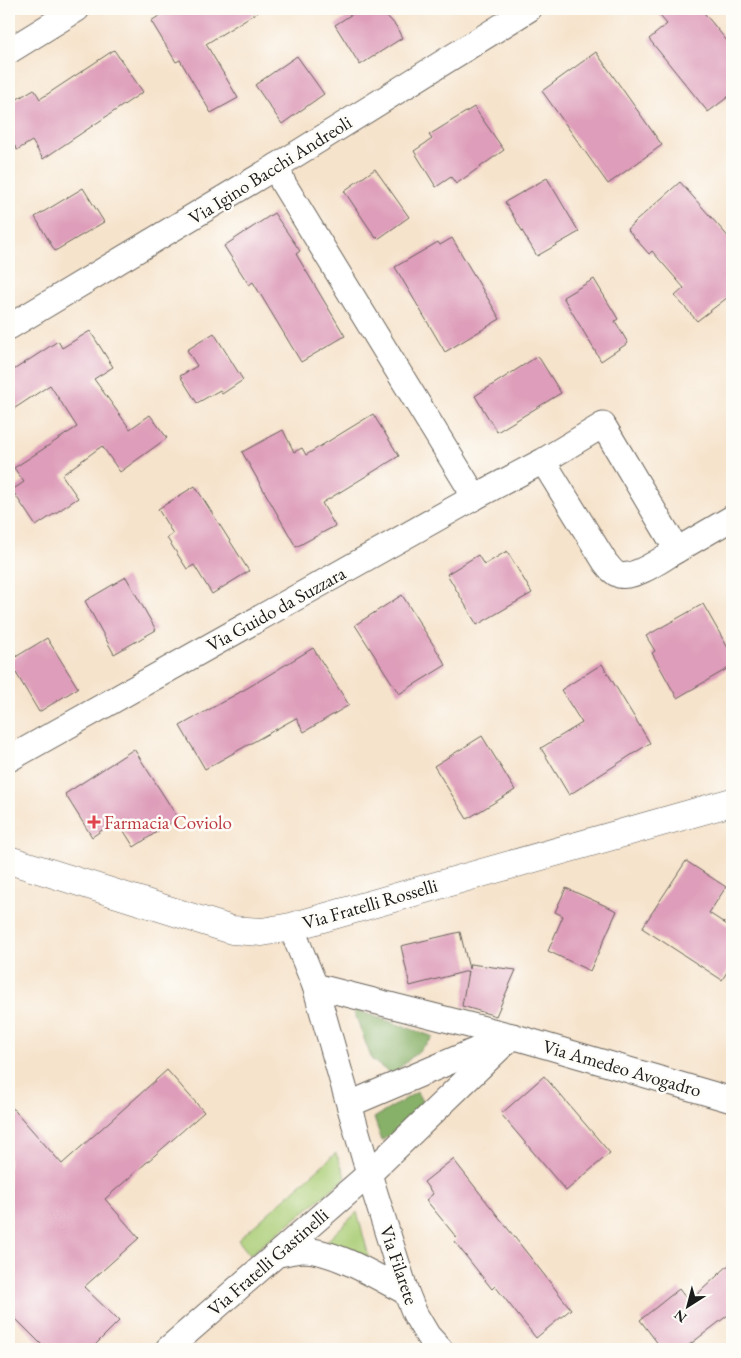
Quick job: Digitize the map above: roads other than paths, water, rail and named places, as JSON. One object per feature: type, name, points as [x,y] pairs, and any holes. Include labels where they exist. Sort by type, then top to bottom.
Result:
[{"type":"street","points":[[9,51],[76,9]]},
{"type":"street","name":"Via Igino Bacchi Andreoli","points":[[9,328],[277,166],[529,9]]},
{"type":"street","points":[[277,166],[284,183],[475,497]]},
{"type":"street","name":"Via Guido da Suzzara","points":[[9,759],[475,497],[544,461],[603,425],[677,550]]},
{"type":"street","points":[[544,461],[605,562],[612,571],[619,575],[626,576],[637,573],[732,518]]},
{"type":"street","name":"Via Fratelli Rosselli","points":[[9,860],[232,930],[262,932],[291,926],[732,802]]},
{"type":"street","points":[[291,926],[315,986],[369,1174]]},
{"type":"street","name":"Via Amedeo Avogadro","points":[[315,986],[512,1036],[732,1100]]},
{"type":"street","points":[[350,1104],[512,1036]]},
{"type":"street","name":"Via Fratelli Gastinelli","points":[[168,1349],[369,1174],[512,1036]]},
{"type":"street","name":"Via Filarete","points":[[369,1174],[406,1292],[428,1336],[440,1349]]},
{"type":"street","points":[[278,1254],[303,1250],[327,1254],[356,1266],[406,1292]]},
{"type":"place","name":"Farmacia Coviolo","points":[[94,822]]}]
